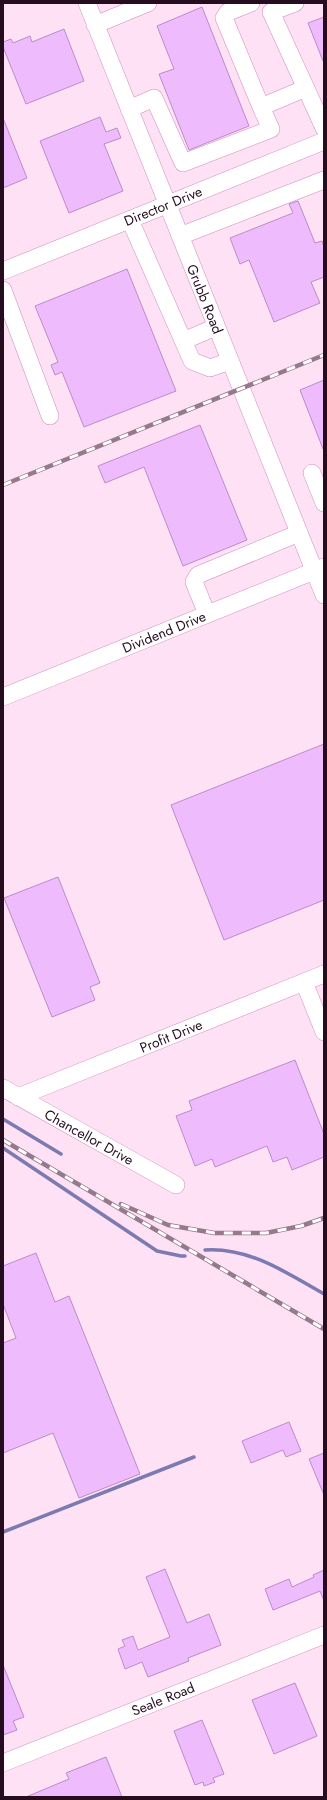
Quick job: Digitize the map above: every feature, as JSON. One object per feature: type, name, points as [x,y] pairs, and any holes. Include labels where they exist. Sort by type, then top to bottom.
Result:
[{"type":"street","name":"Grubb Road","points":[[87,3],[299,533],[319,569],[324,595]]},
{"type":"street","points":[[96,25],[115,9],[148,3]]},
{"type":"street","points":[[129,108],[154,98],[183,163],[271,130],[224,18],[228,12],[251,3]]},
{"type":"street","points":[[295,3],[268,8],[324,128]]},
{"type":"street","points":[[261,107],[306,88]]},
{"type":"street","name":"Director Drive","points":[[3,271],[324,141]]},
{"type":"street","points":[[180,236],[324,180]]},
{"type":"street","points":[[130,220],[192,361],[210,368],[230,361]]},
{"type":"street","points":[[3,290],[50,416]]},
{"type":"street","points":[[183,341],[216,327]]},
{"type":"street","points":[[312,474],[324,503]]},
{"type":"street","points":[[207,614],[194,582],[198,575],[299,533]]},
{"type":"street","name":"Dividend Drive","points":[[3,697],[319,569]]},
{"type":"street","name":"Profit Drive","points":[[18,1097],[324,974]]},
{"type":"street","points":[[304,982],[324,1032]]},
{"type":"street","name":"Chancellor Drive","points":[[3,1088],[176,1185]]},
{"type":"street","name":"Seale Road","points":[[3,1763],[324,1635]]},
{"type":"building","points":[[202,7],[249,126],[189,150],[159,74],[174,69],[157,26]]},
{"type":"building","points":[[324,17],[324,61],[323,61],[308,23]]},
{"type":"building","points":[[64,29],[84,81],[26,104],[3,47],[3,42],[11,39],[13,43],[30,36],[32,42]]},
{"type":"building","points":[[100,117],[106,132],[117,128],[121,138],[104,144],[123,191],[69,213],[40,141]]},
{"type":"building","points":[[3,118],[27,178],[3,188]]},
{"type":"building","points":[[298,201],[315,243],[322,241],[324,247],[324,277],[311,282],[320,303],[274,322],[249,260],[240,264],[230,238],[293,213],[289,204]]},
{"type":"building","points":[[127,269],[176,391],[84,427],[62,372],[55,375],[51,365],[58,362],[35,306]]},
{"type":"building","points":[[324,380],[324,449],[323,449],[300,390]]},
{"type":"building","points":[[200,425],[247,540],[183,566],[144,467],[105,483],[98,466]]},
{"type":"building","points":[[324,744],[324,900],[224,940],[171,805]]},
{"type":"building","points":[[58,877],[100,983],[90,987],[95,1000],[52,1017],[4,898]]},
{"type":"building","points":[[295,1060],[324,1134],[324,1157],[292,1170],[287,1157],[273,1162],[267,1146],[215,1167],[212,1159],[195,1166],[176,1116],[192,1110],[189,1101]]},
{"type":"building","points":[[36,1253],[55,1302],[69,1296],[140,1474],[79,1498],[53,1433],[3,1453],[3,1343],[16,1338],[3,1304],[3,1266]]},
{"type":"building","points":[[289,1422],[301,1451],[286,1457],[283,1450],[251,1463],[242,1441]]},
{"type":"building","points":[[324,1453],[324,1495],[309,1459]]},
{"type":"building","points":[[165,1569],[187,1623],[209,1614],[221,1645],[188,1658],[189,1661],[148,1677],[142,1662],[125,1669],[118,1649],[125,1646],[122,1640],[133,1636],[138,1650],[170,1637],[146,1577]]},
{"type":"building","points":[[324,1570],[324,1601],[320,1591],[273,1610],[265,1589],[289,1579],[292,1587],[314,1577],[313,1575]]},
{"type":"building","points":[[3,1665],[24,1717],[13,1721],[17,1730],[3,1735]]},
{"type":"building","points":[[295,1683],[317,1736],[274,1754],[252,1700]]},
{"type":"building","points":[[202,1720],[224,1774],[213,1778],[215,1782],[204,1786],[203,1782],[195,1785],[174,1731]]},
{"type":"building","points":[[106,1757],[122,1797],[26,1797],[69,1779],[66,1773]]},
{"type":"waterway","points":[[3,1119],[61,1154]]},
{"type":"waterway","points":[[3,1148],[157,1251],[185,1256]]},
{"type":"waterway","points":[[205,1250],[221,1250],[252,1257],[282,1270],[324,1294]]},
{"type":"waterway","points":[[3,1532],[194,1457]]},
{"type":"railway","points":[[3,485],[324,355]]},
{"type":"railway","points":[[3,1140],[324,1329]]},
{"type":"railway","points":[[121,1204],[168,1225],[214,1233],[266,1233],[301,1226],[324,1218]]}]
